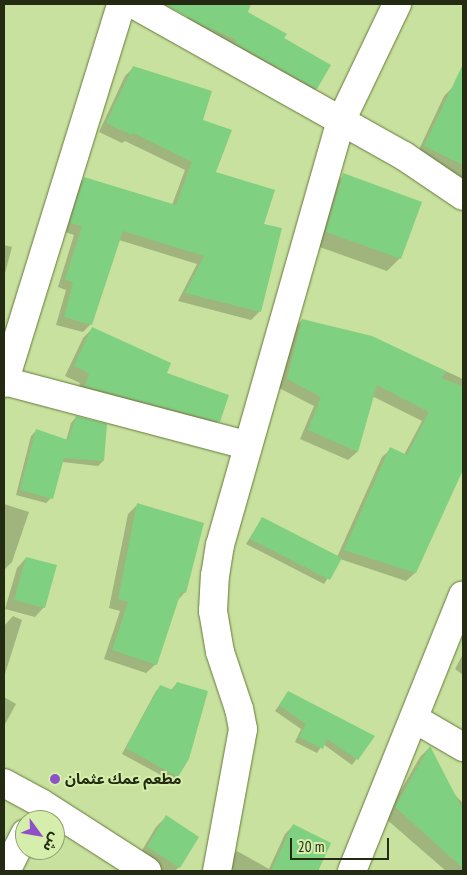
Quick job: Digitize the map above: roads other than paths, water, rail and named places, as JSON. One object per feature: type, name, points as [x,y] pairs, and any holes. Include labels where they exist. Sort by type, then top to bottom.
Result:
[{"type":"street","points":[[121,4],[4,382],[247,445]]},
{"type":"street","points":[[133,4],[404,156],[463,196]]},
{"type":"street","points":[[217,871],[243,729],[239,709],[220,652],[213,611],[215,576],[220,545],[341,121],[397,4]]},
{"type":"street","points":[[352,871],[415,719],[463,595]]},
{"type":"street","points":[[415,719],[463,747]]},
{"type":"street","points":[[4,783],[34,810]]},
{"type":"street","points":[[65,827],[147,871]]},
{"type":"street","points":[[6,871],[15,853]]},
{"type":"place","name":"مطعم عمك عثمان","points":[[55,779]]}]
